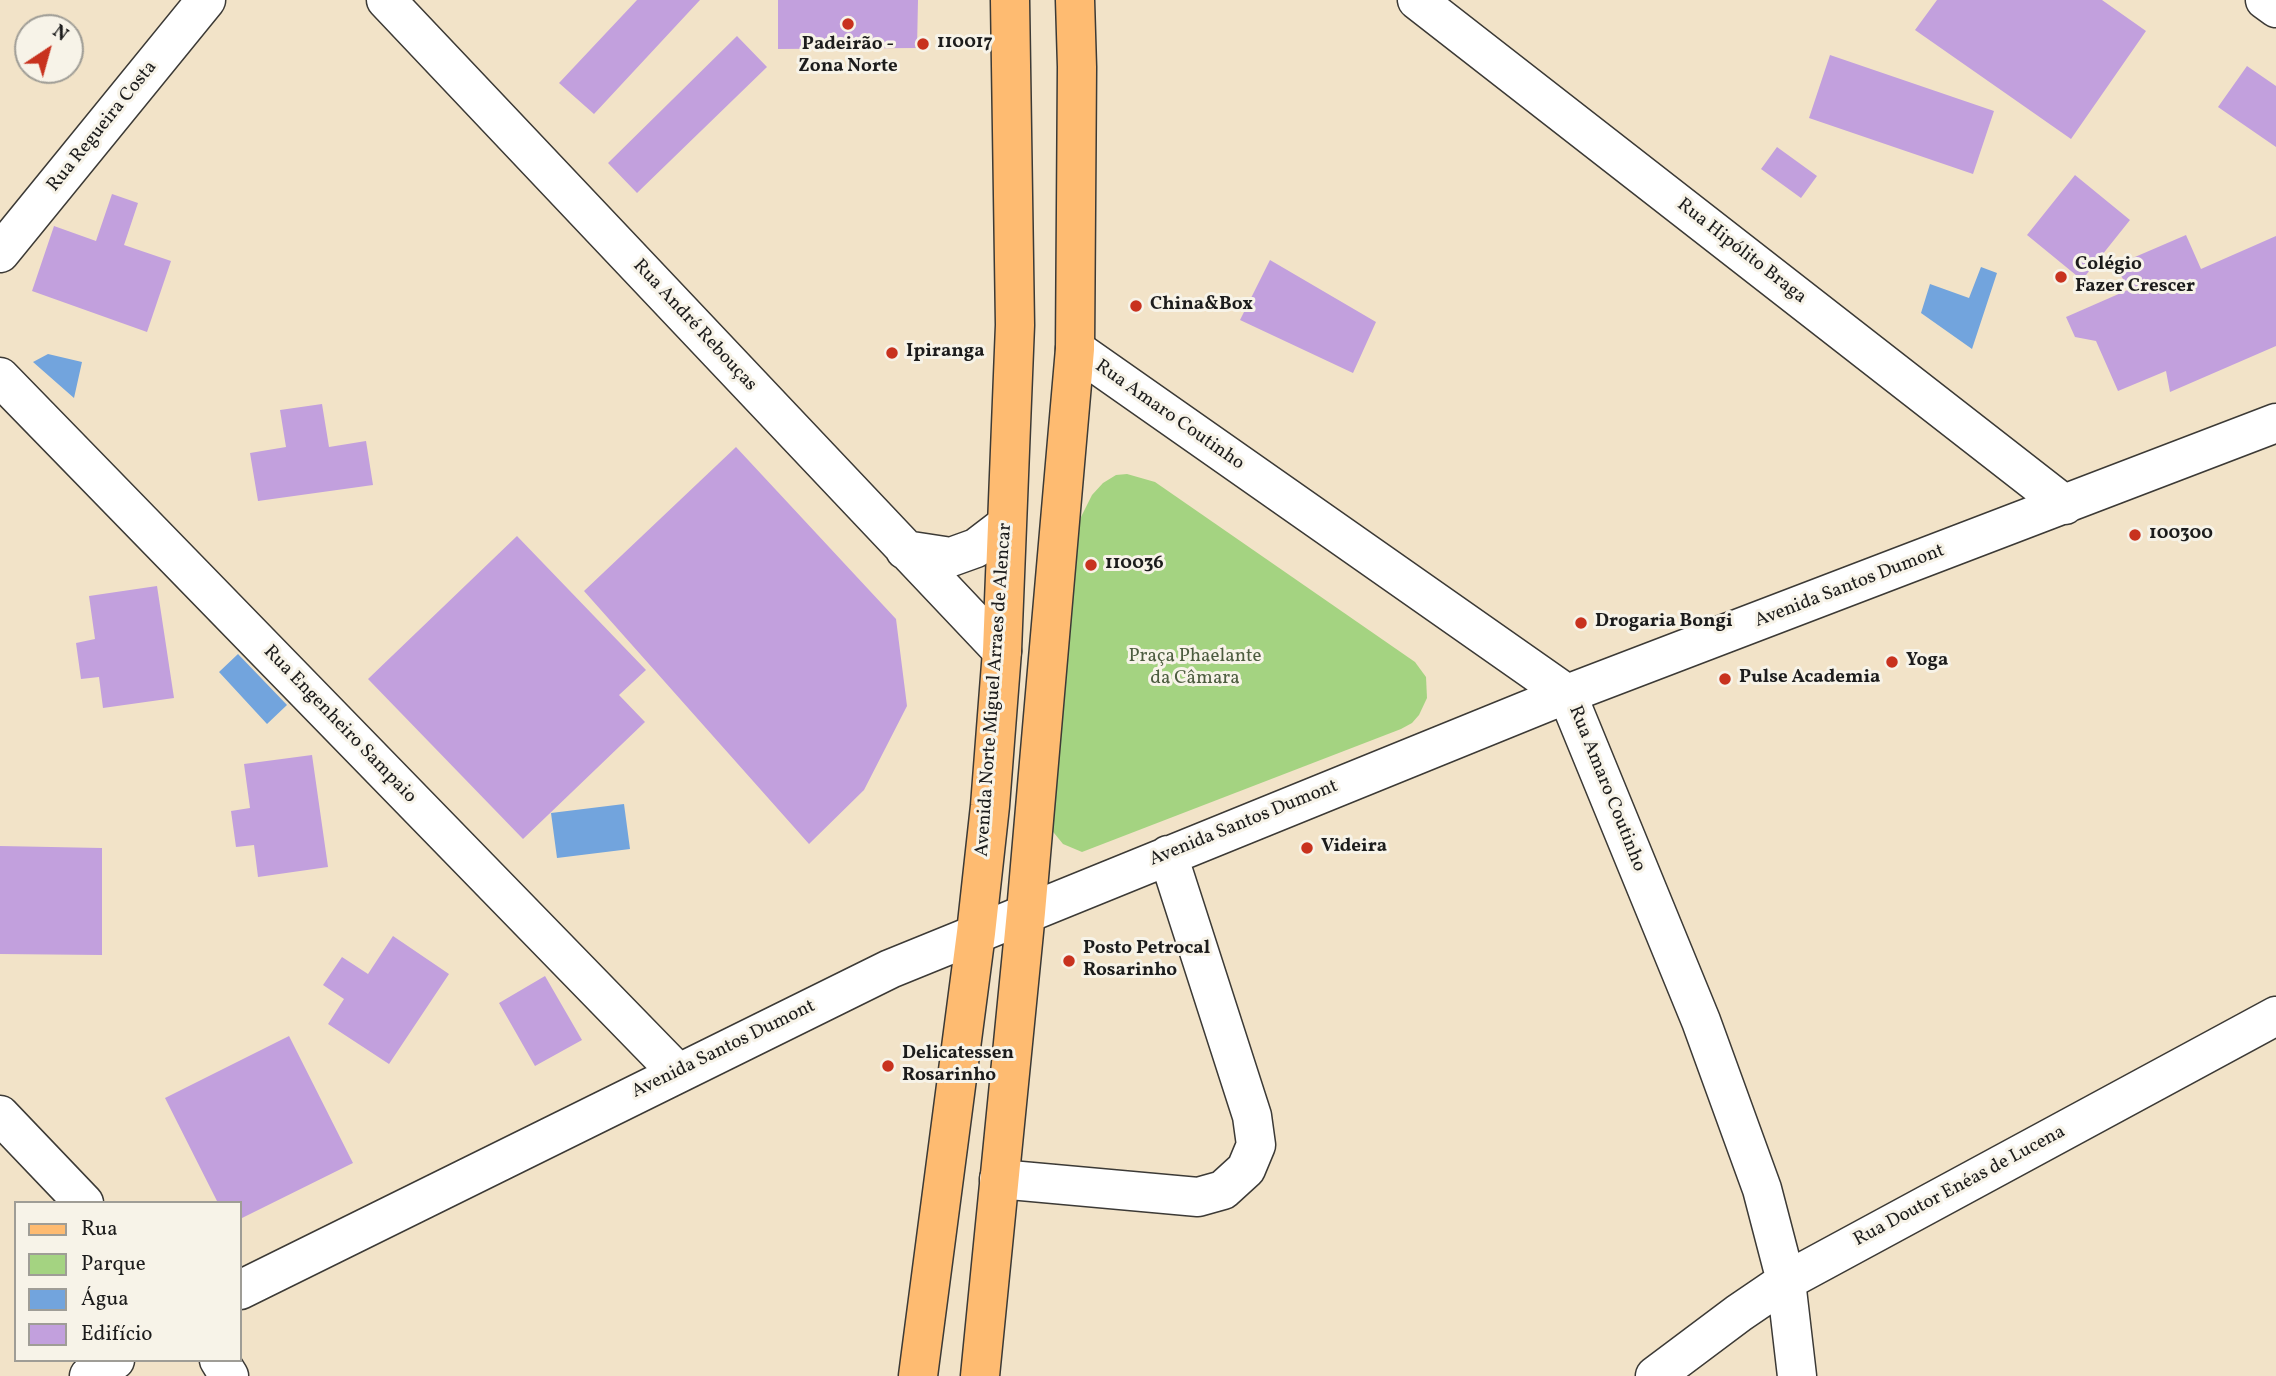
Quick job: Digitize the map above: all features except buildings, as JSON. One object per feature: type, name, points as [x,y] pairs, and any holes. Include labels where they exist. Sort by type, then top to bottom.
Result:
[{"type":"main road","name":"Avenida Norte Miguel Arraes de Alencar","points":[[918,1376],[976,933],[990,806],[1002,652],[1015,325],[1010,0]]},
{"type":"main road","points":[[980,1376],[1026,912],[1074,349],[1077,81],[1075,0]]},
{"type":"street","name":"Rua Regueira Costa","points":[[0,253],[206,0]]},
{"type":"street","name":"Rua André Rebouças","points":[[386,0],[1002,652]]},
{"type":"street","name":"Rua Hipólito Braga","points":[[1417,0],[2065,505]]},
{"type":"street","points":[[2265,0],[2276,8]]},
{"type":"street","name":"Rua Amaro Coutinho","points":[[1074,349],[1567,694],[1701,1021],[1762,1189],[1786,1281],[1797,1376]]},
{"type":"street","name":"Rua Engenheiro Sampaio","points":[[0,377],[677,1072]]},
{"type":"street","name":"Avenida Santos Dumont","points":[[242,1289],[890,969],[1567,694],[2276,423]]},
{"type":"street","points":[[905,550],[951,557],[976,548],[1006,525]]},
{"type":"street","points":[[999,1179],[1198,1197],[1223,1190],[1246,1170],[1256,1145],[1252,1116],[1168,855]]},
{"type":"street","name":"Rua Doutor Enéas de Lucena","points":[[1654,1376],[1786,1281],[2274,1021]]},
{"type":"street","points":[[0,1115],[82,1201]]},
{"type":"street","points":[[89,1376],[112,1362]]},
{"type":"green space","name":"Praça Phaelante da Câmara","points":[[1127,474],[1155,482],[1415,662],[1426,677],[1427,698],[1419,715],[1401,729],[1082,852],[1063,844],[1050,828],[1079,521],[1092,495],[1103,483],[1116,475]]},
{"type":"water","points":[[1981,267],[1997,273],[1972,349],[1921,313],[1930,284],[1969,298]]},
{"type":"water","points":[[48,354],[82,362],[74,398],[33,362]]},
{"type":"water","points":[[238,654],[287,705],[267,724],[219,672]]},
{"type":"water","points":[[624,804],[630,849],[557,858],[551,813]]},
{"type":"place","name":"Padeirão - Zona Norte","points":[[848,24]]},
{"type":"place","name":"110017","points":[[923,44]]},
{"type":"place","name":"Colégio Fazer Crescer","points":[[2061,277]]},
{"type":"place","name":"China&Box","points":[[1136,306]]},
{"type":"place","name":"Ipiranga","points":[[892,353]]},
{"type":"place","name":"100300","points":[[2135,535]]},
{"type":"place","name":"110036","points":[[1091,565]]},
{"type":"place","name":"Drogaria Bongi","points":[[1581,623]]},
{"type":"place","name":"Yoga","points":[[1892,662]]},
{"type":"place","name":"Pulse Academia","points":[[1725,679]]},
{"type":"place","name":"Videira","points":[[1307,848]]},
{"type":"place","name":"Posto Petrocal Rosarinho","points":[[1069,961]]},
{"type":"place","name":"Delicatessen Rosarinho","points":[[888,1066]]}]
